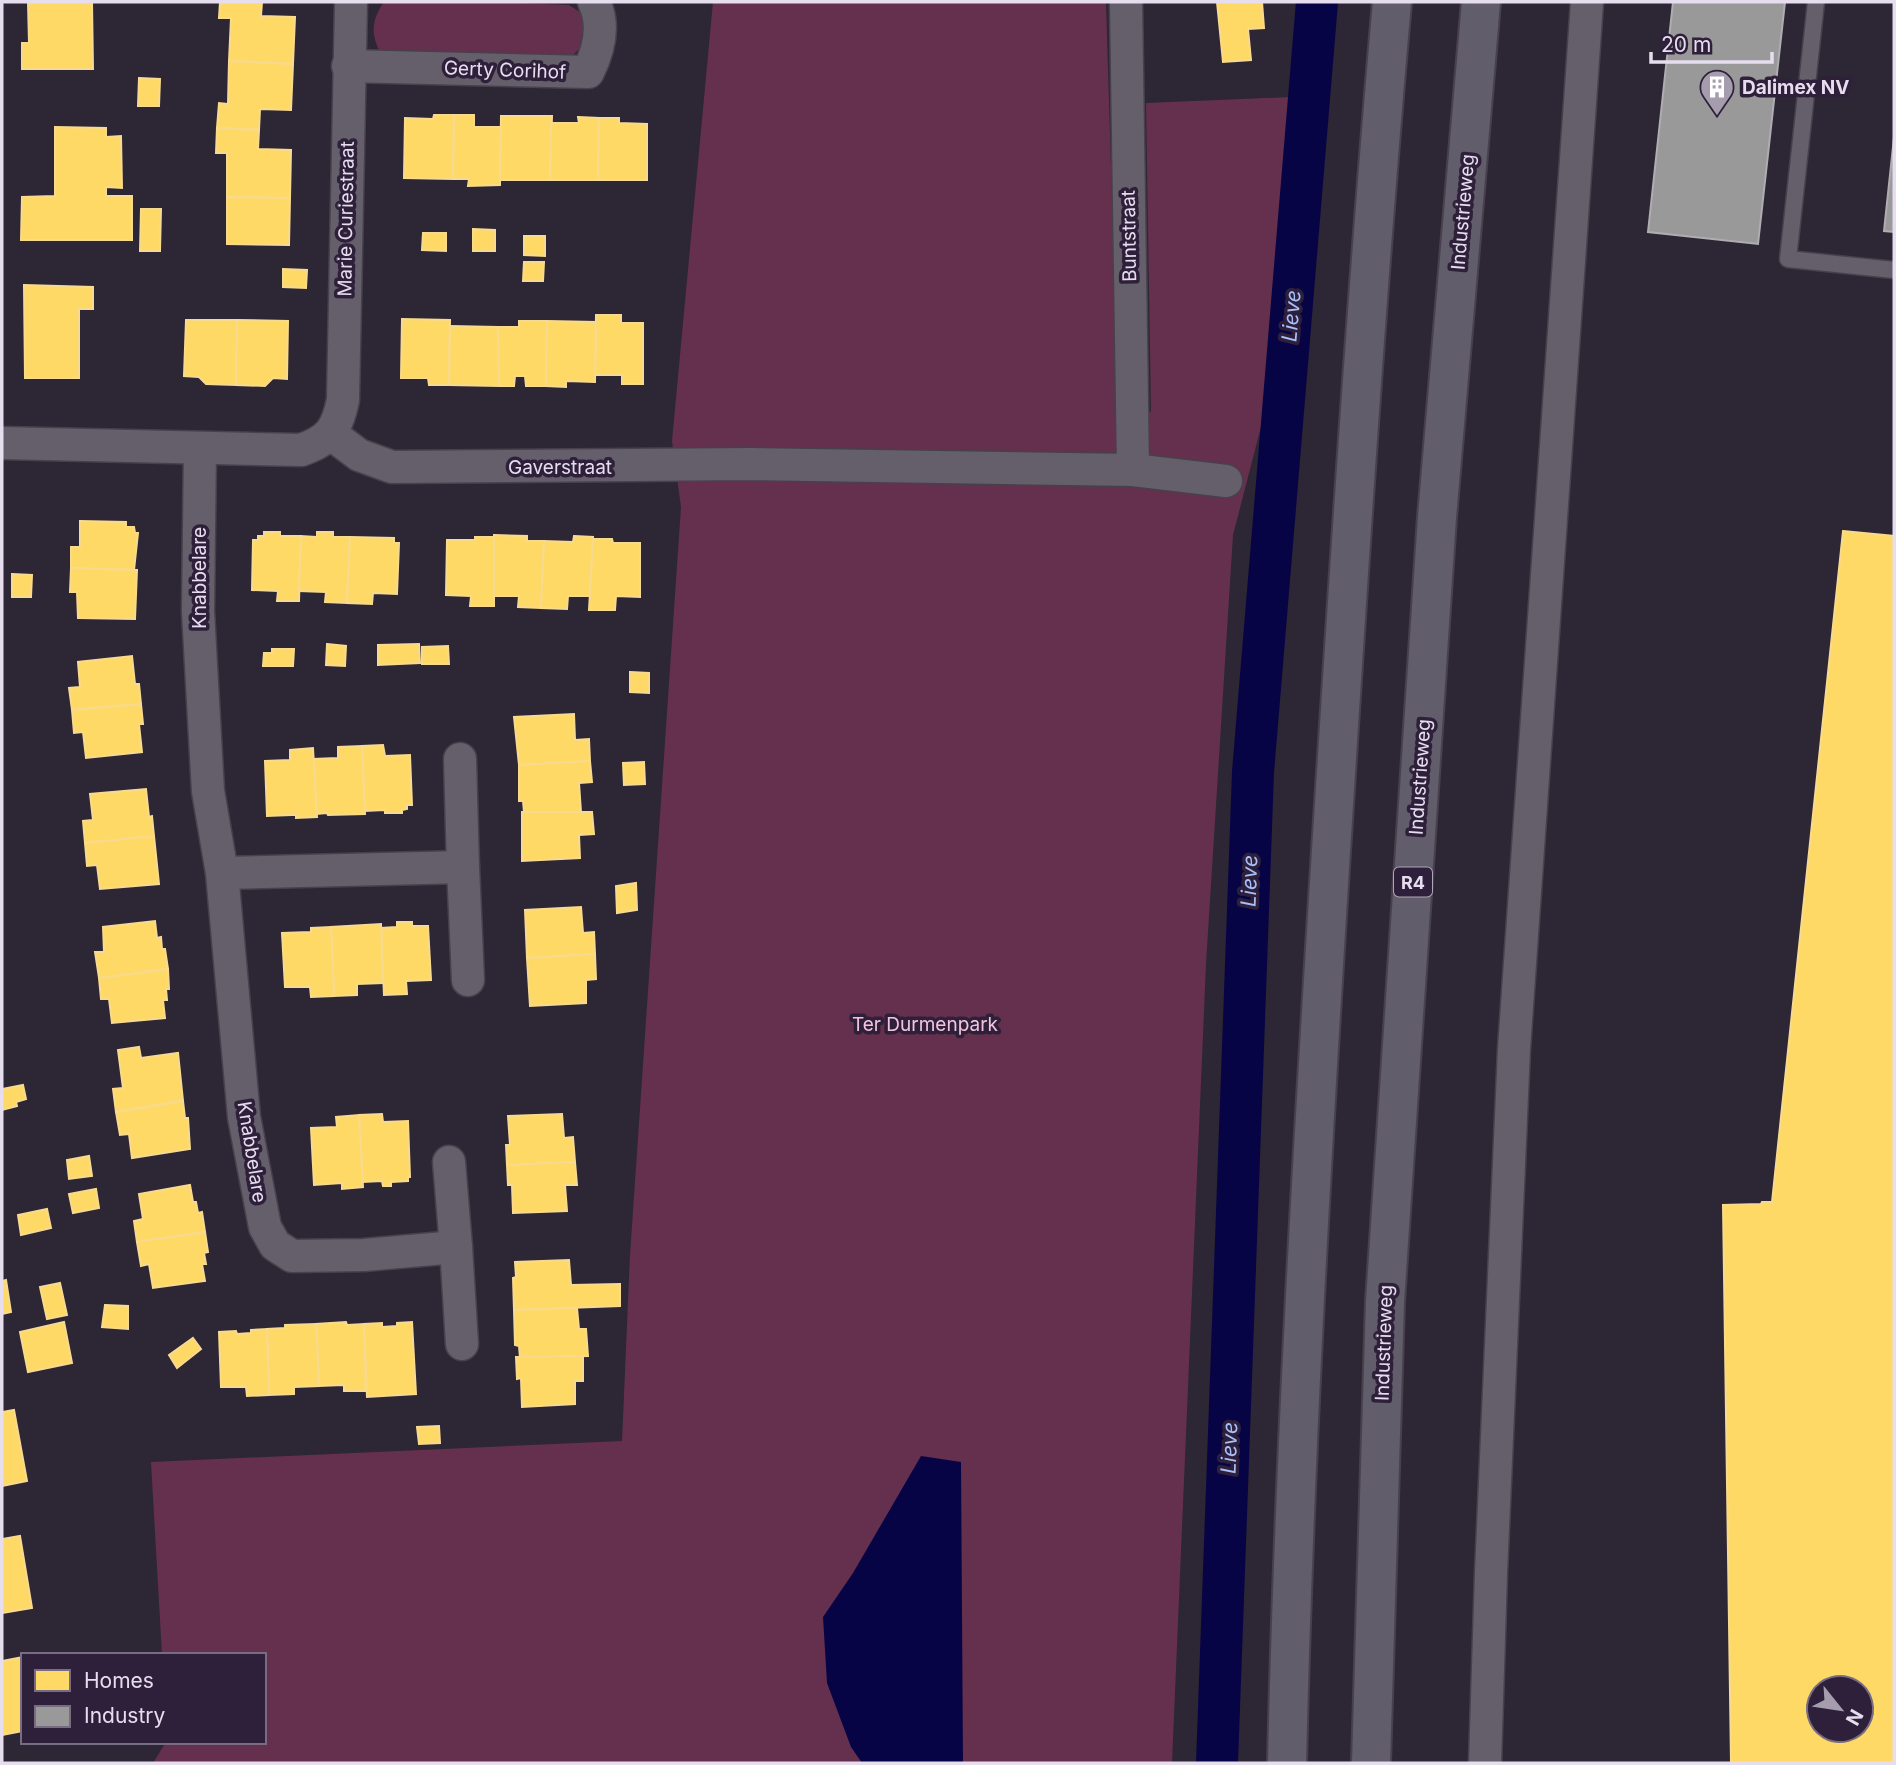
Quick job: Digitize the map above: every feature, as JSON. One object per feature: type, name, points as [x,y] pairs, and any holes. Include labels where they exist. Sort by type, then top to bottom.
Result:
[{"type":"highway","points":[[1287,1763],[1290,1640],[1317,1074],[1353,496],[1392,2]]},
{"type":"highway","name":"Industrieweg","points":[[1371,1763],[1385,1302],[1437,517],[1481,2]]},
{"type":"street","name":"Marie Curiestraat","points":[[331,433],[340,416],[343,400],[351,2]]},
{"type":"street","name":"Gerty Corihof","points":[[348,66],[588,72],[596,55],[600,31],[594,2]]},
{"type":"street","name":"Buntstraat","points":[[1126,2],[1133,470]]},
{"type":"street","points":[[1485,1763],[1514,1049],[1587,2]]},
{"type":"street","name":"Gaverstraat","points":[[331,433],[359,455],[393,467],[752,464],[1133,470],[1226,481]]},
{"type":"street","points":[[2,443],[301,450],[319,444],[331,433]]},
{"type":"street","name":"Knabbelare","points":[[200,449],[198,611],[208,791],[222,873],[244,1117],[265,1227],[275,1245],[292,1256],[364,1255],[456,1247]]},
{"type":"street","points":[[460,759],[468,980]]},
{"type":"street","points":[[222,873],[463,867]]},
{"type":"street","points":[[449,1162],[462,1344]]},
{"type":"lane","points":[[1816,2],[1788,259],[1894,270]]},
{"type":"green space","points":[[384,2],[569,5],[583,14],[584,44],[569,59],[380,52],[374,26]]},
{"type":"green space","name":"Ter Durmenpark","points":[[713,2],[1106,2],[1118,398],[1151,412],[1146,103],[1292,97],[1275,373],[1233,535],[1206,964],[1172,1763],[153,1763],[165,1744],[266,1744],[266,1653],[162,1653],[151,1462],[622,1441],[630,1255],[681,507],[672,441]]},
{"type":"shaded area","points":[[921,1456],[961,1462],[963,1763],[862,1763],[851,1747],[827,1683],[823,1617],[853,1573]]},
{"type":"building: Homes","points":[[28,2],[92,2],[93,69],[22,69],[22,43],[29,43]]},
{"type":"building: Homes","points":[[220,2],[262,2],[261,16],[295,17],[293,64],[229,61],[231,18],[219,18]]},
{"type":"building: Homes","points":[[1217,2],[1262,2],[1264,28],[1248,29],[1251,60],[1223,62]]},
{"type":"building: Homes","points":[[229,61],[293,64],[291,110],[260,109],[259,130],[217,128],[219,103],[228,104]]},
{"type":"building: Homes","points":[[139,78],[160,79],[159,106],[138,106]]},
{"type":"building: Homes","points":[[434,115],[454,115],[453,179],[404,178],[405,118],[433,119]]},
{"type":"building: Homes","points":[[454,115],[474,115],[474,127],[501,127],[500,185],[468,186],[469,179],[453,179]]},
{"type":"building: Homes","points":[[501,116],[552,116],[550,180],[500,180]]},
{"type":"building: Homes","points":[[578,117],[599,118],[598,180],[550,180],[551,123],[579,123]]},
{"type":"building: Homes","points":[[599,118],[619,118],[619,123],[647,124],[647,180],[598,180]]},
{"type":"building: Homes","points":[[55,127],[106,128],[106,137],[121,136],[122,188],[106,187],[106,196],[132,196],[132,240],[21,240],[22,197],[55,196]]},
{"type":"building: Homes","points":[[217,128],[259,130],[258,149],[291,150],[290,198],[227,197],[227,153],[216,153]]},
{"type":"building: Homes","points":[[227,197],[290,198],[289,245],[227,244]]},
{"type":"building: Homes","points":[[141,209],[161,209],[160,251],[140,251]]},
{"type":"building: Homes","points":[[473,229],[495,230],[495,251],[473,251]]},
{"type":"building: Homes","points":[[423,233],[446,233],[446,251],[422,250]]},
{"type":"building: Homes","points":[[524,236],[545,236],[545,256],[524,255]]},
{"type":"building: Homes","points":[[524,262],[544,262],[543,281],[523,281]]},
{"type":"building: Homes","points":[[283,269],[307,270],[306,288],[283,287]]},
{"type":"building: Homes","points":[[24,285],[93,287],[93,309],[79,309],[79,378],[25,378]]},
{"type":"building: Homes","points":[[596,315],[621,315],[621,323],[643,323],[643,384],[622,384],[622,375],[595,375]]},
{"type":"building: Homes","points":[[402,319],[450,320],[449,385],[429,385],[428,378],[401,378]]},
{"type":"building: Homes","points":[[186,320],[237,320],[236,385],[206,384],[199,377],[184,376]]},
{"type":"building: Homes","points":[[237,320],[288,321],[287,379],[273,378],[265,386],[236,385]]},
{"type":"building: Homes","points":[[519,321],[547,321],[546,386],[526,386],[525,376],[515,376],[514,386],[499,386],[498,327],[519,327]]},
{"type":"building: Homes","points":[[547,321],[596,322],[595,382],[566,381],[566,387],[546,386]]},
{"type":"building: Homes","points":[[450,326],[498,327],[499,386],[449,385]]},
{"type":"building: Homes","points":[[80,521],[126,522],[126,527],[134,527],[135,533],[138,533],[134,570],[71,568],[71,547],[80,547]]},
{"type":"building: Homes","points":[[1843,531],[1894,536],[1894,1763],[1731,1763],[1723,1205],[1772,1202]]},
{"type":"building: Homes","points":[[264,532],[280,532],[280,536],[301,536],[299,601],[277,601],[278,591],[252,590],[253,540],[264,536]]},
{"type":"building: Homes","points":[[317,532],[333,532],[333,537],[350,537],[347,603],[325,602],[326,592],[299,591],[301,536],[317,537]]},
{"type":"building: Homes","points":[[494,535],[527,536],[527,541],[544,541],[541,608],[518,607],[519,596],[494,596]]},
{"type":"building: Homes","points":[[574,536],[593,537],[590,596],[568,596],[567,609],[541,608],[544,541],[573,542]]},
{"type":"building: Homes","points":[[350,537],[394,538],[394,543],[399,543],[397,594],[373,593],[372,604],[347,603]]},
{"type":"building: Homes","points":[[475,537],[494,537],[494,606],[470,606],[471,596],[446,595],[447,540],[475,540]]},
{"type":"building: Homes","points":[[593,539],[612,539],[613,543],[640,543],[640,597],[616,596],[615,610],[589,610]]},
{"type":"building: Homes","points":[[71,568],[137,570],[135,619],[78,618],[77,592],[70,592]]},
{"type":"building: Homes","points":[[12,574],[32,575],[31,597],[12,597]]},
{"type":"building: Homes","points":[[327,644],[346,646],[345,666],[326,665]]},
{"type":"building: Homes","points":[[419,644],[420,663],[378,665],[378,645]]},
{"type":"building: Homes","points":[[448,646],[449,664],[422,664],[422,647]]},
{"type":"building: Homes","points":[[272,649],[294,649],[293,666],[263,666],[264,653],[272,653]]},
{"type":"building: Homes","points":[[132,656],[135,684],[139,684],[141,704],[72,710],[69,688],[80,687],[78,662]]},
{"type":"building: Homes","points":[[630,672],[649,673],[649,693],[630,692]]},
{"type":"building: Homes","points":[[141,704],[143,724],[139,724],[142,752],[86,758],[83,732],[74,733],[72,710]]},
{"type":"building: Homes","points":[[574,714],[575,740],[589,739],[590,761],[519,765],[514,717]]},
{"type":"building: Homes","points":[[383,745],[385,756],[410,755],[412,805],[407,805],[407,809],[402,810],[402,813],[365,811],[362,746]]},
{"type":"building: Homes","points":[[362,746],[365,814],[317,814],[313,759],[338,758],[338,747]]},
{"type":"building: Homes","points":[[313,748],[317,817],[267,816],[265,761],[290,760],[290,750]]},
{"type":"building: Homes","points":[[590,761],[592,782],[579,783],[581,812],[524,812],[523,801],[519,801],[519,765]]},
{"type":"building: Homes","points":[[644,762],[645,784],[624,785],[623,763]]},
{"type":"building: Homes","points":[[146,789],[154,836],[85,843],[83,821],[93,820],[90,794]]},
{"type":"building: Homes","points":[[522,812],[592,812],[594,834],[579,835],[580,858],[522,861]]},
{"type":"building: Homes","points":[[154,836],[159,884],[100,889],[97,865],[87,866],[85,843]]},
{"type":"building: Homes","points":[[636,883],[637,910],[617,913],[616,886]]},
{"type":"building: Homes","points":[[581,907],[583,933],[594,932],[595,954],[527,958],[525,910]]},
{"type":"building: Homes","points":[[155,921],[157,938],[161,937],[168,969],[99,978],[95,952],[104,952],[103,927]]},
{"type":"building: Homes","points":[[397,922],[428,926],[431,980],[406,981],[407,994],[384,995],[381,928],[397,927]]},
{"type":"building: Homes","points":[[381,924],[383,983],[357,984],[357,995],[334,996],[331,927]]},
{"type":"building: Homes","points":[[331,927],[334,996],[311,997],[310,987],[285,987],[282,933],[311,932],[311,928]]},
{"type":"building: Homes","points":[[595,954],[596,979],[586,980],[586,1003],[530,1006],[527,958]]},
{"type":"building: Homes","points":[[168,969],[169,989],[166,989],[167,1000],[163,1000],[165,1018],[112,1023],[109,999],[101,999],[99,978]]},
{"type":"building: Homes","points":[[139,1047],[141,1058],[178,1053],[183,1101],[116,1112],[113,1089],[123,1088],[118,1050]]},
{"type":"building: Homes","points":[[23,1085],[26,1099],[16,1102],[17,1106],[2,1110],[2,1089]]},
{"type":"building: Homes","points":[[183,1101],[185,1118],[188,1118],[190,1149],[132,1158],[129,1134],[120,1135],[116,1112]]},
{"type":"building: Homes","points":[[382,1114],[383,1122],[408,1121],[410,1177],[408,1181],[391,1182],[391,1186],[383,1186],[382,1181],[363,1182],[359,1115]]},
{"type":"building: Homes","points":[[562,1114],[564,1138],[573,1137],[575,1162],[507,1165],[506,1145],[510,1145],[508,1116]]},
{"type":"building: Homes","points":[[359,1115],[363,1187],[342,1189],[342,1183],[314,1185],[311,1128],[337,1127],[336,1117]]},
{"type":"building: Homes","points":[[89,1156],[92,1176],[69,1179],[67,1160]]},
{"type":"building: Homes","points":[[575,1162],[577,1185],[565,1185],[567,1211],[513,1213],[512,1185],[508,1185],[507,1165]]},
{"type":"building: Homes","points":[[190,1185],[193,1202],[196,1202],[198,1213],[202,1212],[205,1232],[137,1242],[134,1221],[143,1219],[139,1194]]},
{"type":"building: Homes","points":[[96,1189],[99,1208],[73,1213],[69,1194]]},
{"type":"building: Homes","points":[[47,1209],[51,1228],[21,1235],[18,1215]]},
{"type":"building: Homes","points":[[205,1232],[208,1252],[204,1253],[206,1264],[202,1264],[205,1281],[153,1288],[149,1264],[141,1266],[137,1242]]},
{"type":"building: Homes","points":[[569,1260],[571,1285],[620,1284],[620,1306],[514,1310],[515,1262]]},
{"type":"building: Homes","points":[[6,1280],[11,1312],[2,1314],[2,1281]]},
{"type":"building: Homes","points":[[60,1283],[67,1315],[47,1319],[40,1287]]},
{"type":"building: Homes","points":[[105,1305],[128,1306],[128,1329],[102,1327]]},
{"type":"building: Homes","points":[[577,1308],[579,1329],[586,1329],[588,1356],[520,1358],[519,1346],[515,1345],[514,1310]]},
{"type":"building: Homes","points":[[64,1322],[72,1363],[28,1372],[20,1332]]},
{"type":"building: Homes","points":[[346,1322],[347,1325],[364,1324],[366,1391],[344,1391],[344,1385],[319,1386],[316,1324]]},
{"type":"building: Homes","points":[[412,1322],[416,1394],[367,1397],[364,1324],[382,1323],[382,1327]]},
{"type":"building: Homes","points":[[316,1324],[319,1386],[294,1387],[294,1394],[269,1395],[267,1329],[285,1328],[285,1325]]},
{"type":"building: Homes","points":[[267,1329],[269,1395],[247,1396],[246,1387],[221,1387],[219,1332],[236,1331],[237,1334]]},
{"type":"building: Homes","points":[[193,1338],[201,1349],[177,1368],[169,1355]]},
{"type":"building: Homes","points":[[583,1356],[583,1381],[575,1381],[575,1404],[522,1407],[521,1378],[517,1379],[516,1357]]},
{"type":"building: Homes","points":[[14,1410],[27,1481],[2,1486],[2,1412]]},
{"type":"building: Homes","points":[[439,1426],[440,1443],[419,1444],[417,1427]]},
{"type":"building: Homes","points":[[20,1536],[32,1608],[2,1613],[2,1539]]},
{"type":"building: Homes","points":[[21,1657],[21,1731],[2,1735],[2,1661]]},
{"type":"building: Industry","name":"Dalimex NV","points":[[1673,2],[1785,2],[1758,244],[1648,232]]},
{"type":"building: Industry","points":[[1894,137],[1894,232],[1884,231]]},
{"type":"waterway","name":"Lieve","points":[[1217,1763],[1253,772],[1317,2]]},
{"type":"place","name":"Dalimex NV","points":[[1717,117]]}]
